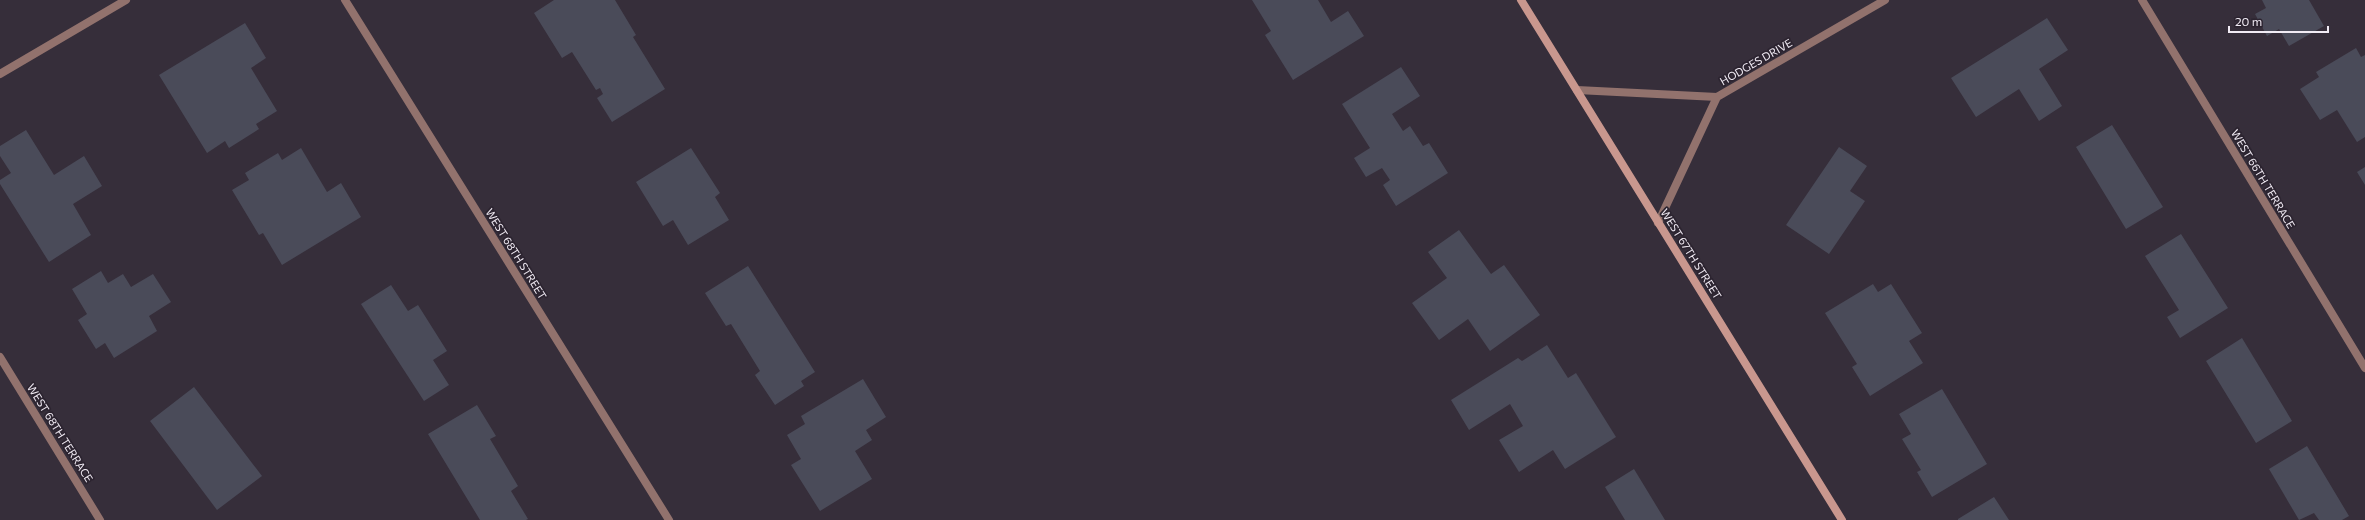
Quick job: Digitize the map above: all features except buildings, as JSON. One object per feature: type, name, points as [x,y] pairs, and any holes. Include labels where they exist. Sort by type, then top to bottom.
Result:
[{"type":"street","points":[[0,74],[126,0]]},
{"type":"street","name":"WEST 68TH STREET","points":[[345,0],[669,520]]},
{"type":"street","name":"WEST 67TH STREET","points":[[1521,0],[1842,520]]},
{"type":"street","name":"HODGES DRIVE","points":[[1577,90],[1717,97],[1886,0]]},
{"type":"street","name":"WEST 66TH TERRACE","points":[[2142,0],[2365,368]]},
{"type":"street","points":[[1658,223],[1717,97]]},
{"type":"street","name":"WEST 68TH TERRACE","points":[[0,357],[100,520]]}]
